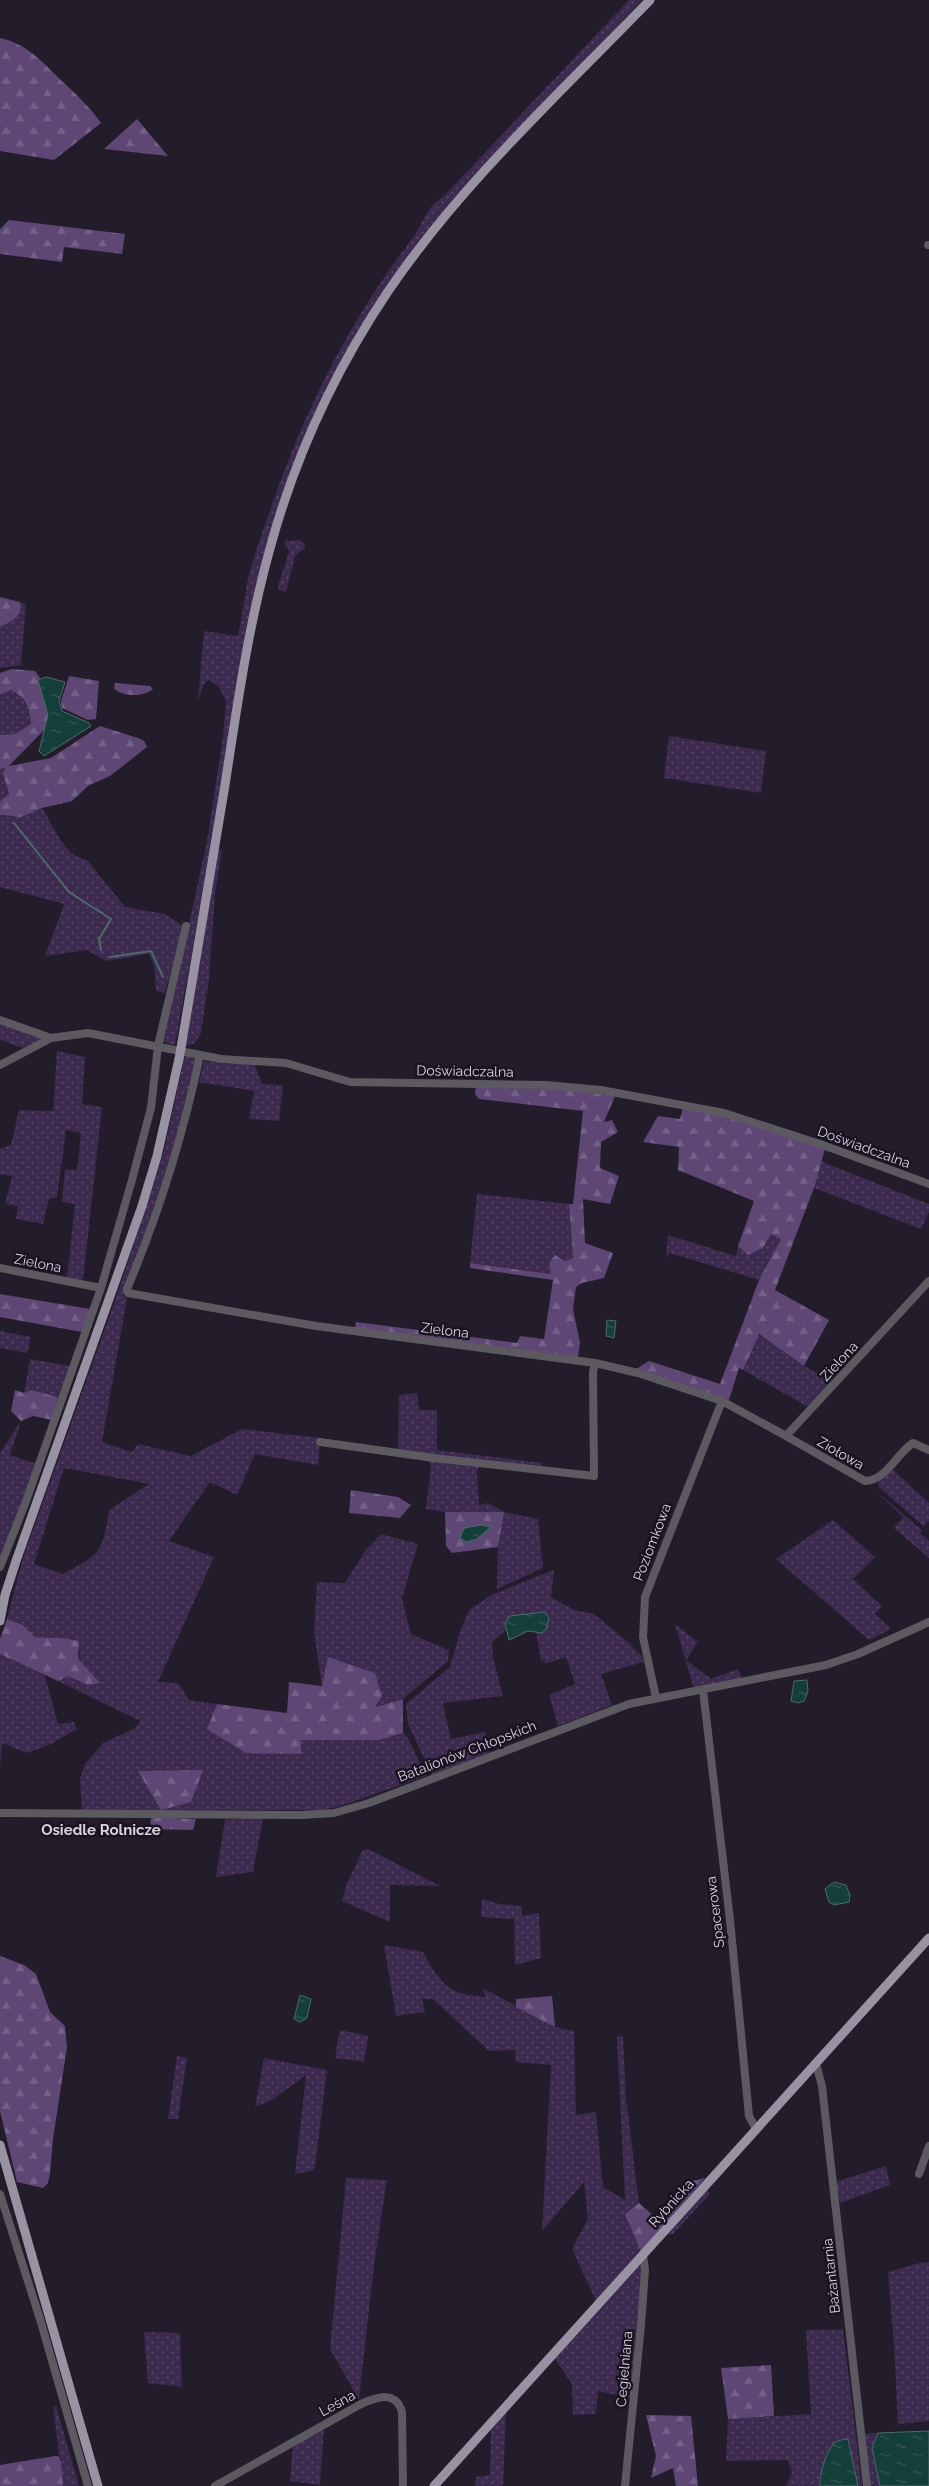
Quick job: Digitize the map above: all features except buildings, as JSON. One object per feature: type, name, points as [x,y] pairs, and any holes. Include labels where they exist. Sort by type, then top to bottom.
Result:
[{"type":"main road","points":[[0,1605],[142,1206],[166,1121],[182,1042],[242,680],[260,587],[284,503],[310,434],[361,334],[424,242],[490,166],[650,0]]},
{"type":"main road","points":[[0,1621],[5,1595]]},
{"type":"main road","name":"Rybnicka","points":[[434,2486],[929,1938]]},
{"type":"main road","points":[[0,2145],[98,2486]]},
{"type":"street","points":[[0,1567],[25,1504],[101,1288],[152,1108],[158,1046],[186,926]]},
{"type":"street","points":[[0,1020],[51,1038]]},
{"type":"street","name":"Doświadczalna","points":[[0,1065],[51,1038],[88,1033],[200,1055],[286,1063],[350,1082],[546,1085],[655,1099],[724,1113],[820,1144],[929,1184]]},
{"type":"street","name":"Zielona","points":[[200,1055],[173,1165],[147,1239],[127,1288],[128,1293],[316,1326],[595,1363],[638,1374],[722,1401],[786,1436],[929,1281]]},
{"type":"street","name":"Zielona","points":[[0,1268],[101,1288]]},
{"type":"street","points":[[320,1442],[434,1458],[594,1476],[593,1372],[595,1363]]},
{"type":"street","name":"Poziomkowa","points":[[656,1698],[643,1637],[645,1597],[722,1401]]},
{"type":"street","name":"Ziołowa","points":[[786,1436],[865,1481],[872,1481],[880,1477],[913,1443],[929,1450]]},
{"type":"street","name":"Batalionów Chłopskich","points":[[0,1812],[292,1815],[334,1812],[368,1802],[608,1711],[656,1698],[838,1662],[929,1622]]},
{"type":"street","name":"Spacerowa","points":[[703,1690],[730,1920],[748,2116],[756,2130]]},
{"type":"street","name":"Bażantarnia","points":[[816,2064],[822,2086],[867,2486]]},
{"type":"street","points":[[923,2172],[929,2146]]},
{"type":"street","points":[[0,2194],[40,2319],[88,2486]]},
{"type":"street","name":"Cegielniana","points":[[625,2486],[645,2270],[642,2255]]},
{"type":"street","name":"Leśna","points":[[215,2486],[360,2404],[378,2396],[391,2396],[398,2402],[402,2412],[403,2486]]},
{"type":"shaded area","points":[[629,0],[642,0],[427,234],[354,340],[266,546],[175,1045],[163,1042],[207,841],[223,737],[226,701],[219,687],[209,680],[204,684],[198,700],[204,631],[238,636],[248,579],[254,558],[275,496],[302,427],[333,362],[351,330],[390,269],[416,233],[429,210]]},
{"type":"shaded area","points":[[286,538],[288,541],[300,540],[305,545],[305,548],[295,556],[286,592],[278,590],[278,586],[289,552],[288,548],[284,545]]},
{"type":"shaded area","points":[[0,600],[26,604],[21,665],[0,668]]},
{"type":"shaded area","points":[[11,690],[24,700],[31,724],[15,734],[0,735],[0,695]]},
{"type":"shaded area","points":[[669,736],[766,751],[761,793],[664,778]]},
{"type":"shaded area","points":[[5,768],[3,774],[9,794],[0,801],[0,769]]},
{"type":"shaded area","points":[[42,808],[65,846],[78,857],[87,860],[125,907],[165,914],[183,926],[165,993],[156,991],[154,965],[149,954],[106,961],[87,950],[45,956],[64,904],[0,887],[0,815],[11,817],[27,814]]},
{"type":"shaded area","points":[[217,849],[222,850],[215,894],[209,978],[201,1033],[195,1043],[186,1047]]},
{"type":"shaded area","points":[[0,1023],[43,1038],[23,1048],[0,1040]]},
{"type":"shaded area","points":[[57,1051],[85,1057],[82,1104],[102,1107],[83,1280],[67,1278],[75,1204],[62,1202],[65,1169],[77,1170],[81,1133],[66,1130],[57,1197],[49,1199],[43,1224],[16,1219],[18,1206],[5,1204],[12,1176],[0,1174],[0,1149],[11,1145],[19,1110],[53,1111]]},
{"type":"shaded area","points":[[185,1054],[196,1059],[172,1158],[146,1236],[123,1295],[127,1298],[102,1442],[132,1452],[138,1444],[191,1456],[242,1429],[320,1438],[318,1465],[255,1454],[237,1495],[210,1482],[169,1541],[214,1557],[158,1682],[178,1683],[189,1700],[217,1704],[207,1729],[301,1754],[301,1740],[379,1740],[403,1733],[408,1738],[426,1776],[341,1806],[321,1810],[82,1810],[80,1778],[85,1764],[103,1743],[135,1728],[140,1721],[58,1681],[68,1676],[88,1685],[78,1659],[80,1651],[62,1638],[35,1637],[23,1625],[7,1619],[23,1558],[118,1292],[164,1151]],"holes":[[[64,1468],[149,1484],[109,1510],[104,1536],[98,1551],[85,1561],[63,1574],[34,1564]]]},
{"type":"shaded area","points":[[204,1061],[226,1064],[254,1063],[262,1084],[283,1085],[279,1121],[249,1119],[254,1091],[199,1082]]},
{"type":"shaded area","points":[[820,1161],[929,1204],[929,1212],[921,1229],[814,1188]]},
{"type":"shaded area","points":[[477,1194],[569,1204],[573,1258],[565,1261],[552,1274],[470,1263]]},
{"type":"shaded area","points":[[771,1234],[781,1239],[759,1280],[670,1253],[666,1258],[668,1235],[736,1256],[738,1246],[748,1255],[763,1248]]},
{"type":"shaded area","points":[[0,1331],[31,1337],[27,1353],[0,1348]]},
{"type":"shaded area","points":[[758,1334],[804,1366],[834,1381],[810,1408],[743,1370]]},
{"type":"shaded area","points":[[30,1359],[71,1366],[58,1397],[31,1390],[24,1393]]},
{"type":"shaded area","points":[[417,1393],[419,1410],[437,1410],[437,1450],[542,1463],[541,1466],[398,1450],[399,1395]]},
{"type":"shaded area","points":[[21,1421],[10,1455],[37,1464],[0,1557],[0,1453]]},
{"type":"shaded area","points":[[427,1460],[480,1464],[477,1471],[479,1505],[488,1503],[504,1512],[538,1519],[543,1568],[497,1589],[498,1547],[503,1512],[445,1512],[426,1509],[431,1465]]},
{"type":"shaded area","points":[[891,1468],[929,1503],[929,1521],[924,1527],[879,1487],[878,1483]]},
{"type":"shaded area","points":[[872,1488],[922,1530],[920,1533],[929,1541],[929,1558],[894,1528],[903,1517]]},
{"type":"shaded area","points":[[833,1520],[875,1557],[853,1579],[882,1606],[875,1614],[891,1629],[869,1640],[776,1559]]},
{"type":"shaded area","points":[[381,1534],[418,1544],[402,1598],[411,1634],[449,1650],[448,1661],[403,1699],[375,1707],[322,1686],[314,1632],[317,1582],[345,1583],[365,1551]]},
{"type":"shaded area","points":[[554,1570],[551,1597],[574,1610],[594,1614],[629,1643],[642,1656],[644,1662],[601,1674],[612,1705],[558,1726],[549,1695],[575,1684],[566,1657],[545,1664],[544,1660],[541,1661],[536,1632],[542,1633],[505,1623],[506,1630],[492,1642],[493,1657],[503,1696],[443,1703],[451,1739],[485,1732],[489,1753],[432,1775],[408,1724],[406,1704],[450,1667],[460,1631],[470,1609],[493,1594]]},
{"type":"shaded area","points":[[675,1624],[698,1642],[686,1660],[711,1679],[738,1669],[743,1679],[694,1689]]},
{"type":"shaded area","points":[[0,1654],[45,1675],[58,1724],[74,1722],[77,1729],[49,1745],[27,1753],[2,1743],[0,1769]]},
{"type":"shaded area","points":[[263,1818],[253,1872],[216,1877],[225,1819]]},
{"type":"shaded area","points":[[368,1849],[440,1886],[390,1885],[390,1922],[342,1901],[347,1883],[363,1850]]},
{"type":"shaded area","points":[[482,1899],[500,1904],[522,1906],[522,1916],[539,1913],[541,1958],[515,1965],[514,1919],[481,1917]]},
{"type":"shaded area","points":[[384,1945],[423,1952],[441,1980],[453,1990],[472,1996],[485,1997],[483,1988],[555,2027],[574,2031],[576,2115],[596,2112],[603,2187],[625,2200],[617,2037],[623,2036],[626,2098],[639,2203],[625,2214],[641,2252],[596,2301],[572,2249],[588,2219],[584,2182],[542,2231],[551,2065],[516,2062],[515,2050],[489,2051],[433,1999],[422,1999],[425,2012],[396,2016]]},
{"type":"shaded area","points":[[340,2030],[368,2036],[364,2062],[335,2058]]},
{"type":"shaded area","points":[[177,2056],[187,2058],[178,2119],[168,2119]]},
{"type":"shaded area","points":[[264,2058],[327,2070],[315,2167],[312,2171],[295,2174],[306,2075],[272,2100],[255,2107]]},
{"type":"shaded area","points":[[886,2166],[890,2185],[840,2203],[835,2182]]},
{"type":"shaded area","points":[[346,2178],[387,2180],[374,2265],[359,2400],[330,2349]]},
{"type":"shaded area","points":[[706,2189],[710,2194],[673,2234],[666,2235]]},
{"type":"shaded area","points":[[929,2262],[929,2421],[898,2424],[888,2272]]},
{"type":"shaded area","points":[[638,2265],[642,2269],[630,2398],[598,2391],[596,2414],[573,2415],[572,2384],[555,2359]]},
{"type":"shaded area","points":[[843,2329],[862,2486],[858,2486],[848,2439],[819,2479],[820,2486],[786,2486],[792,2472],[787,2460],[726,2461],[728,2419],[811,2414],[806,2330]]},
{"type":"shaded area","points":[[144,2332],[180,2333],[182,2387],[148,2383]]},
{"type":"shaded area","points":[[53,2406],[56,2406],[79,2486],[63,2486]]},
{"type":"shaded area","points":[[506,2411],[503,2486],[475,2486],[476,2477],[490,2475],[491,2428]]},
{"type":"shaded area","points":[[324,2428],[320,2485],[290,2481],[293,2445]]},
{"type":"shaded area","points":[[878,2433],[872,2448],[880,2486],[870,2486],[864,2434]]},
{"type":"green space","points":[[0,38],[19,45],[34,55],[83,101],[101,123],[54,160],[0,151]]},
{"type":"green space","points":[[137,119],[168,156],[104,149]]},
{"type":"green space","points":[[9,220],[125,234],[122,254],[64,247],[62,262],[0,254],[0,229]]},
{"type":"green space","points":[[0,597],[20,602],[21,607],[16,618],[0,627]]},
{"type":"green space","points":[[12,669],[35,671],[40,678],[38,681],[48,715],[45,729],[9,766],[51,758],[100,726],[138,738],[144,741],[147,747],[110,776],[88,786],[72,801],[42,808],[21,817],[0,815],[0,801],[9,794],[3,774],[5,768],[0,769],[0,735],[15,734],[31,724],[28,708],[21,696],[11,690],[0,695],[0,673]]},
{"type":"green space","points":[[69,676],[99,681],[96,719],[88,720],[62,708],[61,701]]},
{"type":"green space","points":[[115,683],[150,686],[153,689],[144,694],[129,695],[114,689]]},
{"type":"green space","points":[[476,1086],[568,1089],[615,1096],[604,1122],[612,1120],[618,1132],[601,1142],[600,1168],[619,1176],[610,1204],[583,1199],[585,1243],[613,1253],[604,1278],[582,1283],[576,1287],[573,1309],[580,1343],[578,1357],[355,1328],[356,1322],[517,1343],[520,1336],[544,1339],[553,1280],[470,1268],[470,1263],[551,1274],[549,1263],[555,1255],[565,1261],[573,1258],[569,1204],[573,1204],[583,1111],[479,1099],[475,1094]]},
{"type":"green space","points":[[683,1107],[721,1115],[825,1149],[814,1188],[775,1290],[829,1320],[804,1366],[759,1334],[743,1370],[739,1368],[729,1400],[636,1369],[649,1361],[720,1384],[759,1280],[781,1239],[771,1234],[763,1248],[748,1255],[738,1246],[754,1201],[678,1170],[679,1147],[643,1142],[658,1116],[680,1119]]},
{"type":"green space","points":[[0,1294],[90,1309],[82,1332],[0,1317]]},
{"type":"green space","points":[[15,1390],[24,1393],[31,1390],[58,1397],[52,1420],[33,1416],[21,1421],[11,1411]]},
{"type":"green space","points":[[351,1490],[398,1497],[411,1505],[400,1518],[349,1513]]},
{"type":"green space","points":[[445,1512],[504,1512],[498,1547],[452,1553],[446,1546]]},
{"type":"green space","points":[[7,1619],[23,1625],[35,1637],[79,1641],[78,1659],[100,1683],[88,1685],[68,1676],[58,1681],[0,1654],[0,1639]]},
{"type":"green space","points":[[328,1657],[375,1673],[382,1696],[375,1707],[403,1699],[403,1733],[379,1740],[301,1740],[301,1754],[246,1753],[207,1729],[217,1704],[287,1713],[289,1682],[322,1686]]},
{"type":"green space","points":[[203,1770],[191,1802],[161,1810],[138,1771]]},
{"type":"green space","points":[[151,1817],[196,1819],[193,1830],[150,1829]]},
{"type":"green space","points":[[0,1956],[24,1965],[36,1974],[50,2012],[65,2026],[67,2047],[53,2139],[50,2174],[48,2183],[43,2188],[17,2182],[0,2111]]},
{"type":"green space","points":[[552,1996],[555,2027],[516,2007],[516,1999]]},
{"type":"green space","points":[[705,2178],[641,2252],[625,2214],[639,2203],[657,2219],[693,2181]]},
{"type":"green space","points":[[771,2365],[774,2416],[728,2419],[721,2368]]},
{"type":"green space","points":[[646,2415],[691,2416],[698,2486],[676,2486],[673,2468],[651,2478],[656,2456]]},
{"type":"green space","points":[[58,2456],[61,2462],[63,2486],[0,2486],[0,2465]]},
{"type":"water","points":[[46,677],[65,682],[59,701],[62,711],[89,723],[91,726],[44,756],[39,751],[48,715],[38,680]]},
{"type":"water","points":[[607,1320],[616,1321],[614,1338],[606,1336]]},
{"type":"water","points":[[481,1525],[491,1527],[477,1539],[466,1542],[460,1538],[464,1528]]},
{"type":"water","points":[[545,1612],[549,1618],[546,1629],[542,1633],[528,1631],[509,1640],[505,1623],[510,1616]]},
{"type":"water","points":[[807,1680],[808,1692],[804,1701],[798,1703],[791,1701],[794,1681]]},
{"type":"water","points":[[834,1882],[846,1885],[850,1895],[849,1902],[834,1905],[829,1902],[825,1889]]},
{"type":"water","points":[[300,1995],[311,1999],[307,2018],[300,2022],[294,2019]]},
{"type":"water","points":[[929,2431],[929,2486],[880,2486],[872,2448],[878,2433]]},
{"type":"water","points":[[848,2439],[858,2486],[820,2486],[822,2469],[830,2449],[836,2442]]},
{"type":"waterway","points":[[14,823],[69,892],[111,919],[99,939],[101,950]]},
{"type":"waterway","points":[[110,957],[151,951],[163,977]]},
{"type":"district","name":"Osiedle Rolnicze","points":[[101,1830]]}]
